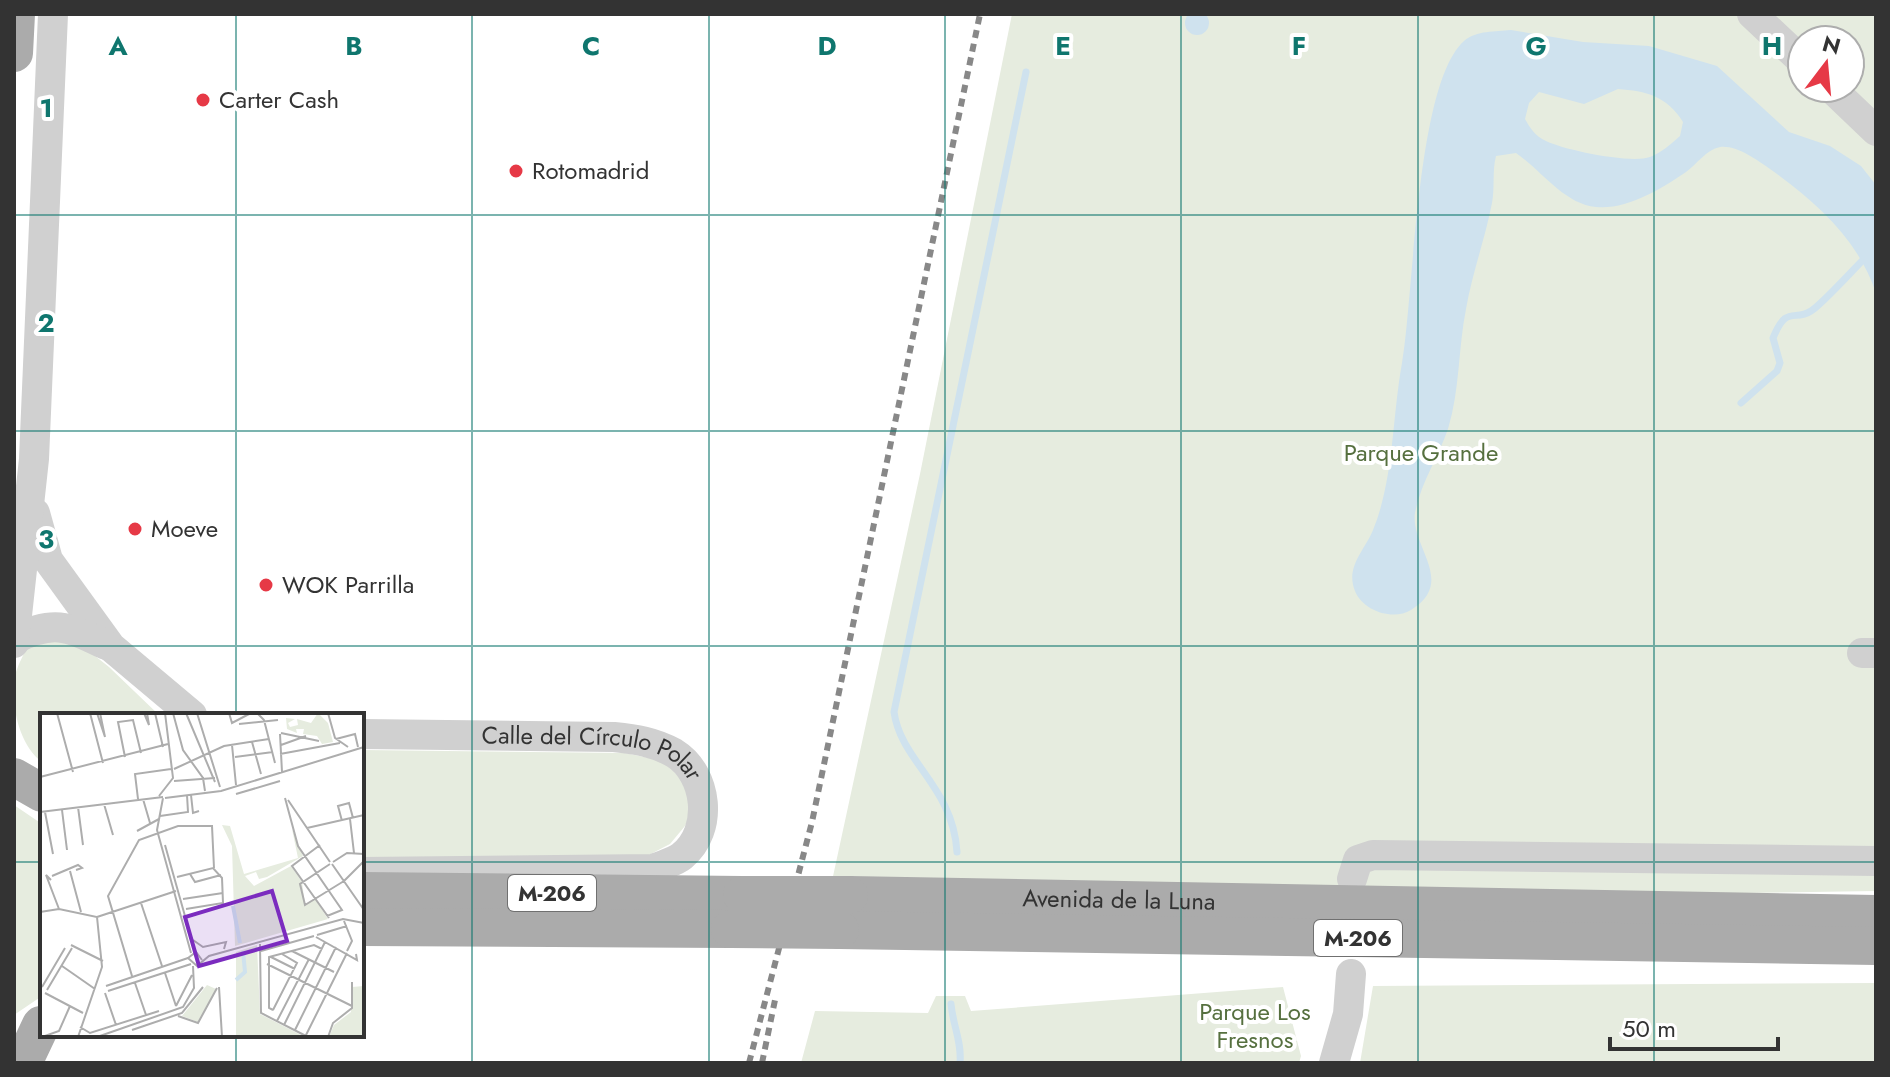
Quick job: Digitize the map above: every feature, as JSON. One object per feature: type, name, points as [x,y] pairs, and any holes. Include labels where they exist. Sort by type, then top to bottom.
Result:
[{"type":"main road","points":[[14,53],[16,14]]},
{"type":"main road","name":"Avenida de la Luna","points":[[364,891],[736,912],[1876,914]]},
{"type":"main road","name":"Avenida de la Luna","points":[[364,927],[736,912]]},
{"type":"main road","name":"Avenida de la Luna","points":[[844,913],[1876,946]]},
{"type":"main road","points":[[14,1040],[40,1026]]},
{"type":"main road","points":[[23,1063],[40,1029]]},
{"type":"street","points":[[15,641],[30,495],[53,14]]},
{"type":"street","points":[[1752,14],[1786,46]]},
{"type":"street","points":[[1848,104],[1876,131]]},
{"type":"street","points":[[30,495],[48,560],[111,647],[190,713]]},
{"type":"street","points":[[15,641],[40,626],[68,627],[111,647]]},
{"type":"street","name":"Calle del Círculo Polar","points":[[364,734],[645,740],[675,754],[694,771],[701,788],[703,814],[697,837],[682,857],[653,869],[364,872]]},
{"type":"street","points":[[1352,879],[1358,860],[1373,855],[1876,861]]},
{"type":"street","points":[[1334,1063],[1348,1014],[1351,974]]},
{"type":"green space","name":"Parque Grande","points":[[1012,14],[1876,14],[1876,891],[1600,895],[832,881],[920,474]]},
{"type":"green space","points":[[75,640],[109,667],[157,713],[40,713],[40,760],[21,733],[15,708],[16,672],[30,642]]},
{"type":"green space","points":[[364,750],[625,753],[654,759],[669,766],[685,784],[691,812],[685,826],[670,844],[643,858],[364,860]]},
{"type":"green space","points":[[14,805],[40,823],[40,997],[14,1015]]},
{"type":"green space","points":[[1876,983],[1876,1063],[1360,1063],[1373,986]]},
{"type":"green space","name":"Parque Los Fresnos","points":[[1283,987],[1301,1056],[1299,1063],[801,1063],[815,1011],[928,1013],[936,996],[965,996],[971,1011]]},
{"type":"water","points":[[1197,11],[1205,15],[1209,23],[1205,31],[1197,35],[1189,31],[1185,23],[1189,15]]},
{"type":"water","points":[[1511,30],[1583,42],[1649,46],[1717,66],[1789,132],[1830,146],[1861,166],[1876,185],[1876,293],[1858,255],[1819,208],[1787,181],[1740,151],[1726,147],[1715,149],[1655,191],[1632,202],[1608,207],[1584,205],[1574,200],[1516,153],[1496,156],[1492,203],[1466,309],[1452,414],[1415,513],[1415,525],[1431,576],[1430,588],[1424,599],[1411,610],[1387,614],[1371,609],[1359,598],[1352,574],[1373,530],[1389,469],[1426,144],[1448,64],[1464,41],[1480,33]],"holes":[[[1618,89],[1655,96],[1670,106],[1683,122],[1680,136],[1650,157],[1628,159],[1555,145],[1536,134],[1525,119],[1529,103],[1539,92],[1584,104]]]},
{"type":"waterway","points":[[957,852],[946,809],[906,746],[894,712],[1026,72]]},
{"type":"waterway","points":[[1741,403],[1777,371],[1780,363],[1773,338],[1782,321],[1816,308],[1862,261]]},
{"type":"waterway","points":[[951,1004],[960,1063]]},
{"type":"railway","points":[[749,1063],[812,822],[980,14]]},
{"type":"railway","points":[[762,1063],[775,1000]]},
{"type":"place","name":"Carter Cash","points":[[203,100]]},
{"type":"place","name":"Rotomadrid","points":[[516,171]]},
{"type":"place","name":"Moeve","points":[[135,529]]},
{"type":"place","name":"WOK Parrilla","points":[[266,585]]}]
